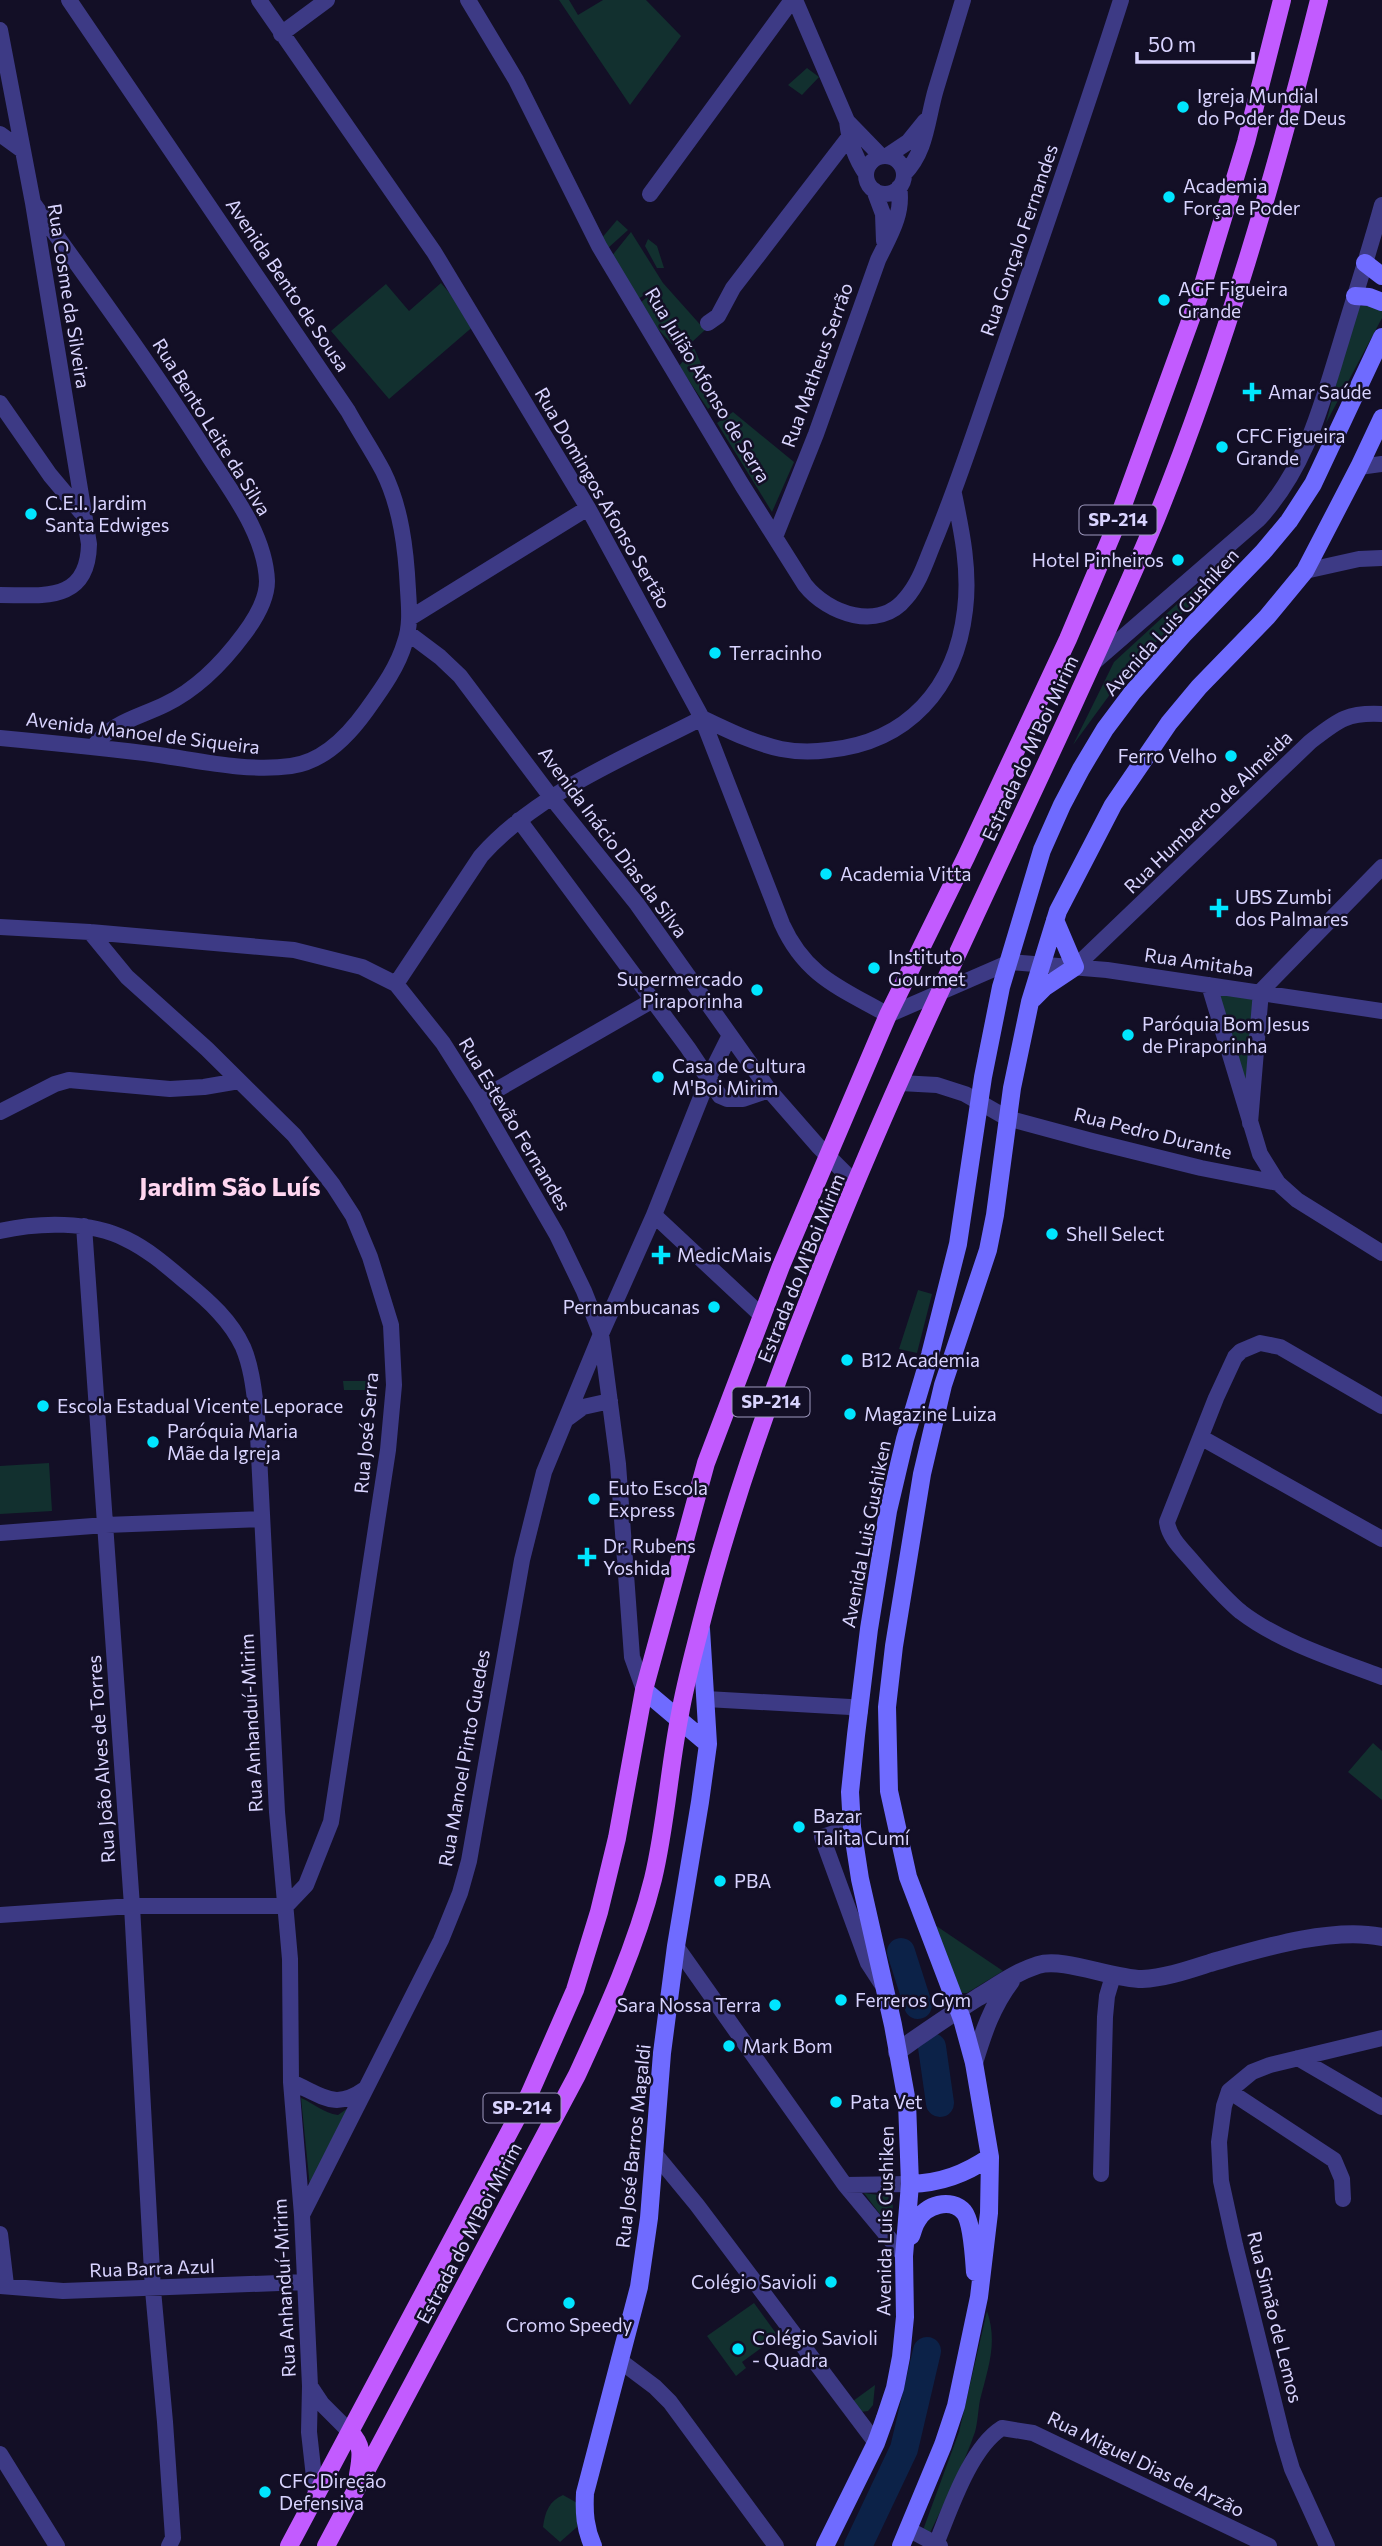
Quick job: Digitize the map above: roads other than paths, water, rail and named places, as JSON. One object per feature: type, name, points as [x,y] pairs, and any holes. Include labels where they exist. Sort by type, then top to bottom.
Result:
[{"type":"main road","name":"Estrada do M'Boi Mirim","points":[[289,2546],[529,2095],[575,1990],[599,1912],[614,1850],[644,1690],[699,1483],[762,1316],[888,1015],[966,857],[1062,650],[1114,530],[1201,291],[1246,142],[1282,0]]},
{"type":"main road","name":"Estrada do M'Boi Mirim","points":[[326,2546],[577,2075],[609,2005],[652,1884],[679,1717],[700,1625],[737,1498],[780,1376],[809,1296],[939,992],[1156,519],[1230,316],[1268,192],[1319,0]]},
{"type":"main road","points":[[1366,263],[1382,276]]},
{"type":"main road","points":[[1355,296],[1382,302]]},
{"type":"main road","name":"Avenida Luis Gushiken","points":[[825,2546],[876,2443],[895,2388],[905,2318],[904,2256],[910,2184],[907,2102],[886,1991],[860,1879],[850,1792],[869,1629],[888,1511],[958,1244],[979,1102],[1001,987],[1042,850],[1087,759],[1132,693],[1289,521],[1313,484],[1382,337]]},
{"type":"main road","points":[[901,2546],[956,2406],[979,2297],[989,2213],[990,2157],[974,2063],[959,2010],[908,1877],[888,1791],[887,1707],[902,1582],[922,1474],[943,1385],[988,1250],[1007,1118],[1030,1002],[1056,916],[1113,805],[1169,723],[1199,687],[1267,617],[1304,571],[1382,418]]},
{"type":"main road","points":[[1030,1002],[1045,986],[1075,967],[1056,916]]},
{"type":"main road","name":"Rua José Barros Magaldi","points":[[593,2546],[584,2514],[585,2493],[639,2287],[649,2218],[662,2053],[708,1744],[700,1625]]},
{"type":"main road","points":[[644,1690],[708,1744]]},
{"type":"main road","points":[[910,2184],[958,2176],[990,2157]]},
{"type":"main road","points":[[904,2256],[917,2219],[927,2210],[941,2204],[951,2204],[963,2211],[968,2223],[979,2297]]},
{"type":"main road","points":[[350,2432],[357,2439],[361,2450],[355,2493]]},
{"type":"street","name":"Avenida Bento de Sousa","points":[[69,0],[348,411],[383,472],[403,533],[407,560],[409,626]]},
{"type":"street","points":[[281,34],[327,0]]},
{"type":"street","name":"Rua Julião Afonso de Serra","points":[[468,0],[516,80],[599,246],[775,537],[816,598],[836,611],[852,615],[877,616],[891,611],[905,600],[918,581],[954,494]]},
{"type":"street","points":[[793,0],[870,186],[874,190],[887,193],[901,181],[916,160],[926,134],[964,0]]},
{"type":"street","points":[[650,194],[793,0]]},
{"type":"street","name":"Rua Gonçalo Fernandes","points":[[954,494],[1079,133],[1121,0]]},
{"type":"street","name":"Rua Domingos Afonso Sertão","points":[[259,1],[433,252],[588,508],[702,718],[792,946],[822,977],[888,1015]]},
{"type":"street","name":"Rua Cosme da Silveira","points":[[0,30],[33,203],[89,544],[85,569],[69,589],[55,594],[0,595]]},
{"type":"street","points":[[866,174],[871,162],[908,142],[929,117]]},
{"type":"street","points":[[848,129],[884,156],[899,162],[901,181]]},
{"type":"street","points":[[708,323],[718,316],[733,288],[848,129]]},
{"type":"street","points":[[0,134],[22,150]]},
{"type":"street","name":"Rua Matheus Serrão","points":[[775,537],[816,434],[878,260],[891,238],[899,209],[901,181]]},
{"type":"street","name":"Rua Matheus Serrão","points":[[874,190],[883,214],[884,247]]},
{"type":"street","name":"Rua Bento Leite da Silva","points":[[33,203],[165,388],[242,509],[254,534],[267,581],[265,598],[259,612],[217,666],[187,692],[167,704],[120,724],[107,732],[94,746]]},
{"type":"street","points":[[1091,665],[1259,519],[1278,498],[1293,475],[1314,431],[1382,205]]},
{"type":"street","points":[[0,402],[50,475],[83,514]]},
{"type":"street","points":[[1359,467],[1382,464]]},
{"type":"street","points":[[396,984],[481,856],[497,838],[551,797],[702,718],[750,740],[783,750],[814,752],[842,749],[873,741],[899,728],[924,706],[936,691],[948,671],[957,647],[965,610],[966,572],[963,536],[954,494]]},
{"type":"street","points":[[409,626],[588,508]]},
{"type":"street","points":[[1304,571],[1359,559],[1382,558]]},
{"type":"street","name":"Avenida Manoel de Siqueira","points":[[0,738],[94,746],[223,764],[267,768],[294,766],[320,756],[342,740],[359,721],[385,683],[401,653],[409,626]]},
{"type":"street","name":"Avenida Inácio Dias da Silva","points":[[409,626],[460,676],[551,797],[637,904],[769,1090],[856,1184]]},
{"type":"street","name":"Rua Humberto de Almeida","points":[[1075,967],[1310,742],[1337,721],[1359,713],[1382,714]]},
{"type":"street","points":[[519,820],[709,1077],[714,1089],[727,1099],[743,1099],[769,1090]]},
{"type":"street","points":[[1250,1123],[1261,991],[1382,867]]},
{"type":"street","name":"Rua Estevão Fernandes","points":[[0,927],[294,950],[362,967],[396,984],[443,1043],[480,1100],[557,1236],[584,1291],[601,1334],[618,1464],[632,1657],[644,1690]]},
{"type":"street","name":"Rua José Serra","points":[[90,932],[127,977],[294,1135],[333,1185],[353,1216],[382,1291],[391,1325],[394,1385],[388,1450],[331,1822],[306,1885],[286,1906]]},
{"type":"street","points":[[888,1015],[1010,962]]},
{"type":"street","name":"Rua Amitaba","points":[[1010,962],[1075,967],[1261,991],[1382,1011]]},
{"type":"street","points":[[1209,985],[1260,1154],[1278,1183]]},
{"type":"street","points":[[480,1100],[653,1000]]},
{"type":"street","name":"Rua Manoel Pinto Guedes","points":[[302,2215],[442,1940],[460,1893],[476,1826],[522,1560],[544,1472],[654,1215],[709,1077],[730,1035]]},
{"type":"street","points":[[0,1112],[55,1084],[69,1080],[170,1089],[239,1081]]},
{"type":"street","name":"Rua Pedro Durante","points":[[901,1083],[937,1085],[965,1094],[1007,1118],[1201,1168],[1278,1183],[1297,1200],[1382,1253]]},
{"type":"street","points":[[654,1215],[762,1316]]},
{"type":"street","name":"Rua Anhanduí-Mirim","points":[[0,1231],[84,1226],[125,1239],[160,1260],[226,1320],[243,1348],[253,1378],[277,1812],[290,1959],[291,2082],[302,2215],[310,2386],[309,2432],[316,2495]]},
{"type":"street","name":"Rua João Alves de Torres","points":[[84,1226],[132,1906],[153,2290],[173,2538],[169,2546]]},
{"type":"street","points":[[1382,1406],[1280,1347],[1260,1343],[1241,1351],[1235,1357],[1216,1398],[1202,1438],[1168,1516],[1169,1532],[1224,1596],[1243,1613],[1311,1650],[1382,1677]]},
{"type":"street","points":[[565,1421],[583,1407],[610,1401]]},
{"type":"street","points":[[1202,1438],[1382,1539]]},
{"type":"street","points":[[0,1533],[106,1525],[262,1519]]},
{"type":"street","points":[[706,1699],[850,1707],[860,1711]]},
{"type":"street","points":[[852,1827],[822,1837],[868,1962],[886,1991]]},
{"type":"street","points":[[0,1914],[132,1906],[286,1906]]},
{"type":"street","points":[[897,2052],[1018,1973],[1052,1962],[1113,1976],[1143,1979],[1171,1975],[1265,1949],[1340,1933],[1382,1937]]},
{"type":"street","points":[[676,1946],[845,2185],[904,2256]]},
{"type":"street","points":[[974,2063],[986,2022],[1018,1973]]},
{"type":"street","points":[[1101,2174],[1105,2017],[1113,1976]]},
{"type":"street","points":[[1343,2199],[1342,2179],[1334,2160],[1229,2091],[1252,2072],[1382,2038]]},
{"type":"street","points":[[1298,2058],[1382,2107]]},
{"type":"street","points":[[291,2082],[335,2101],[345,2101],[365,2089]]},
{"type":"street","name":"Rua Simão de Lemos","points":[[1229,2091],[1219,2142],[1222,2181],[1232,2232],[1292,2469],[1327,2546]]},
{"type":"street","points":[[655,2154],[697,2205],[876,2443]]},
{"type":"street","points":[[845,2185],[910,2184]]},
{"type":"street","points":[[0,2234],[3,2286]]},
{"type":"street","name":"Rua Barra Azul","points":[[3,2286],[63,2291],[153,2290],[305,2282]]},
{"type":"street","points":[[619,2360],[670,2402],[776,2546]]},
{"type":"street","name":"Rua Anhanduí-Mirim","points":[[310,2386],[322,2404],[350,2432]]},
{"type":"street","name":"Rua Miguel Dias de Arzão","points":[[938,2545],[971,2465],[985,2442],[1002,2428],[1033,2433],[1269,2546]]},
{"type":"street","points":[[0,2454],[57,2546]]},
{"type":"street","points":[[908,2529],[938,2545]]},
{"type":"waterway","points":[[901,1952],[918,2005]]},
{"type":"waterway","points":[[932,2047],[940,2103]]},
{"type":"waterway","points":[[858,2546],[904,2449],[927,2351]]},
{"type":"place","name":"Igreja Mundial do Poder de Deus","points":[[1183,107]]},
{"type":"place","name":"Academia Força e Poder","points":[[1169,197]]},
{"type":"place","name":"AGF Figueira Grande","points":[[1164,300]]},
{"type":"place","name":"Amar Saúde","points":[[1252,392]]},
{"type":"place","name":"CFC Figueira Grande","points":[[1222,447]]},
{"type":"place","name":"C.E.I. Jardim Santa Edwiges","points":[[31,514]]},
{"type":"place","name":"Hotel Pinheiros","points":[[1178,560]]},
{"type":"place","name":"Terracinho","points":[[715,653]]},
{"type":"place","name":"Ferro Velho","points":[[1231,756]]},
{"type":"place","name":"Academia Vitta","points":[[826,874]]},
{"type":"place","name":"UBS Zumbi dos Palmares","points":[[1219,908]]},
{"type":"place","name":"Instituto Gourmet","points":[[874,968]]},
{"type":"place","name":"Supermercado Piraporinha","points":[[757,990]]},
{"type":"place","name":"Paróquia Bom Jesus de Piraporinha","points":[[1128,1035]]},
{"type":"place","name":"Casa de Cultura M'Boi Mirim","points":[[658,1077]]},
{"type":"place","name":"Shell Select","points":[[1052,1234]]},
{"type":"place","name":"MedicMais","points":[[661,1255]]},
{"type":"place","name":"Pernambucanas","points":[[714,1307]]},
{"type":"place","name":"B12 Academia","points":[[847,1360]]},
{"type":"place","name":"Escola Estadual Vicente Leporace","points":[[43,1406]]},
{"type":"place","name":"Magazine Luiza","points":[[850,1414]]},
{"type":"place","name":"Paróquia Maria Mãe da Igreja","points":[[153,1442]]},
{"type":"place","name":"Euto Escola Express","points":[[594,1499]]},
{"type":"place","name":"Dr. Rubens Yoshida","points":[[587,1557]]},
{"type":"place","name":"Bazar Talita Cumí","points":[[799,1827]]},
{"type":"place","name":"PBA","points":[[720,1881]]},
{"type":"place","name":"Ferreros Gym","points":[[841,2000]]},
{"type":"place","name":"Sara Nossa Terra","points":[[775,2005]]},
{"type":"place","name":"Mark Bom","points":[[729,2046]]},
{"type":"place","name":"Pata Vet","points":[[836,2102]]},
{"type":"place","name":"Colégio Savioli","points":[[831,2282]]},
{"type":"place","name":"Cromo Speedy","points":[[569,2303]]},
{"type":"place","name":"Colégio Savioli - Quadra","points":[[738,2349]]},
{"type":"place","name":"CFC Direção Defensiva","points":[[265,2492]]},
{"type":"district","name":"Jardim São Luís","points":[[230,1187]]}]
